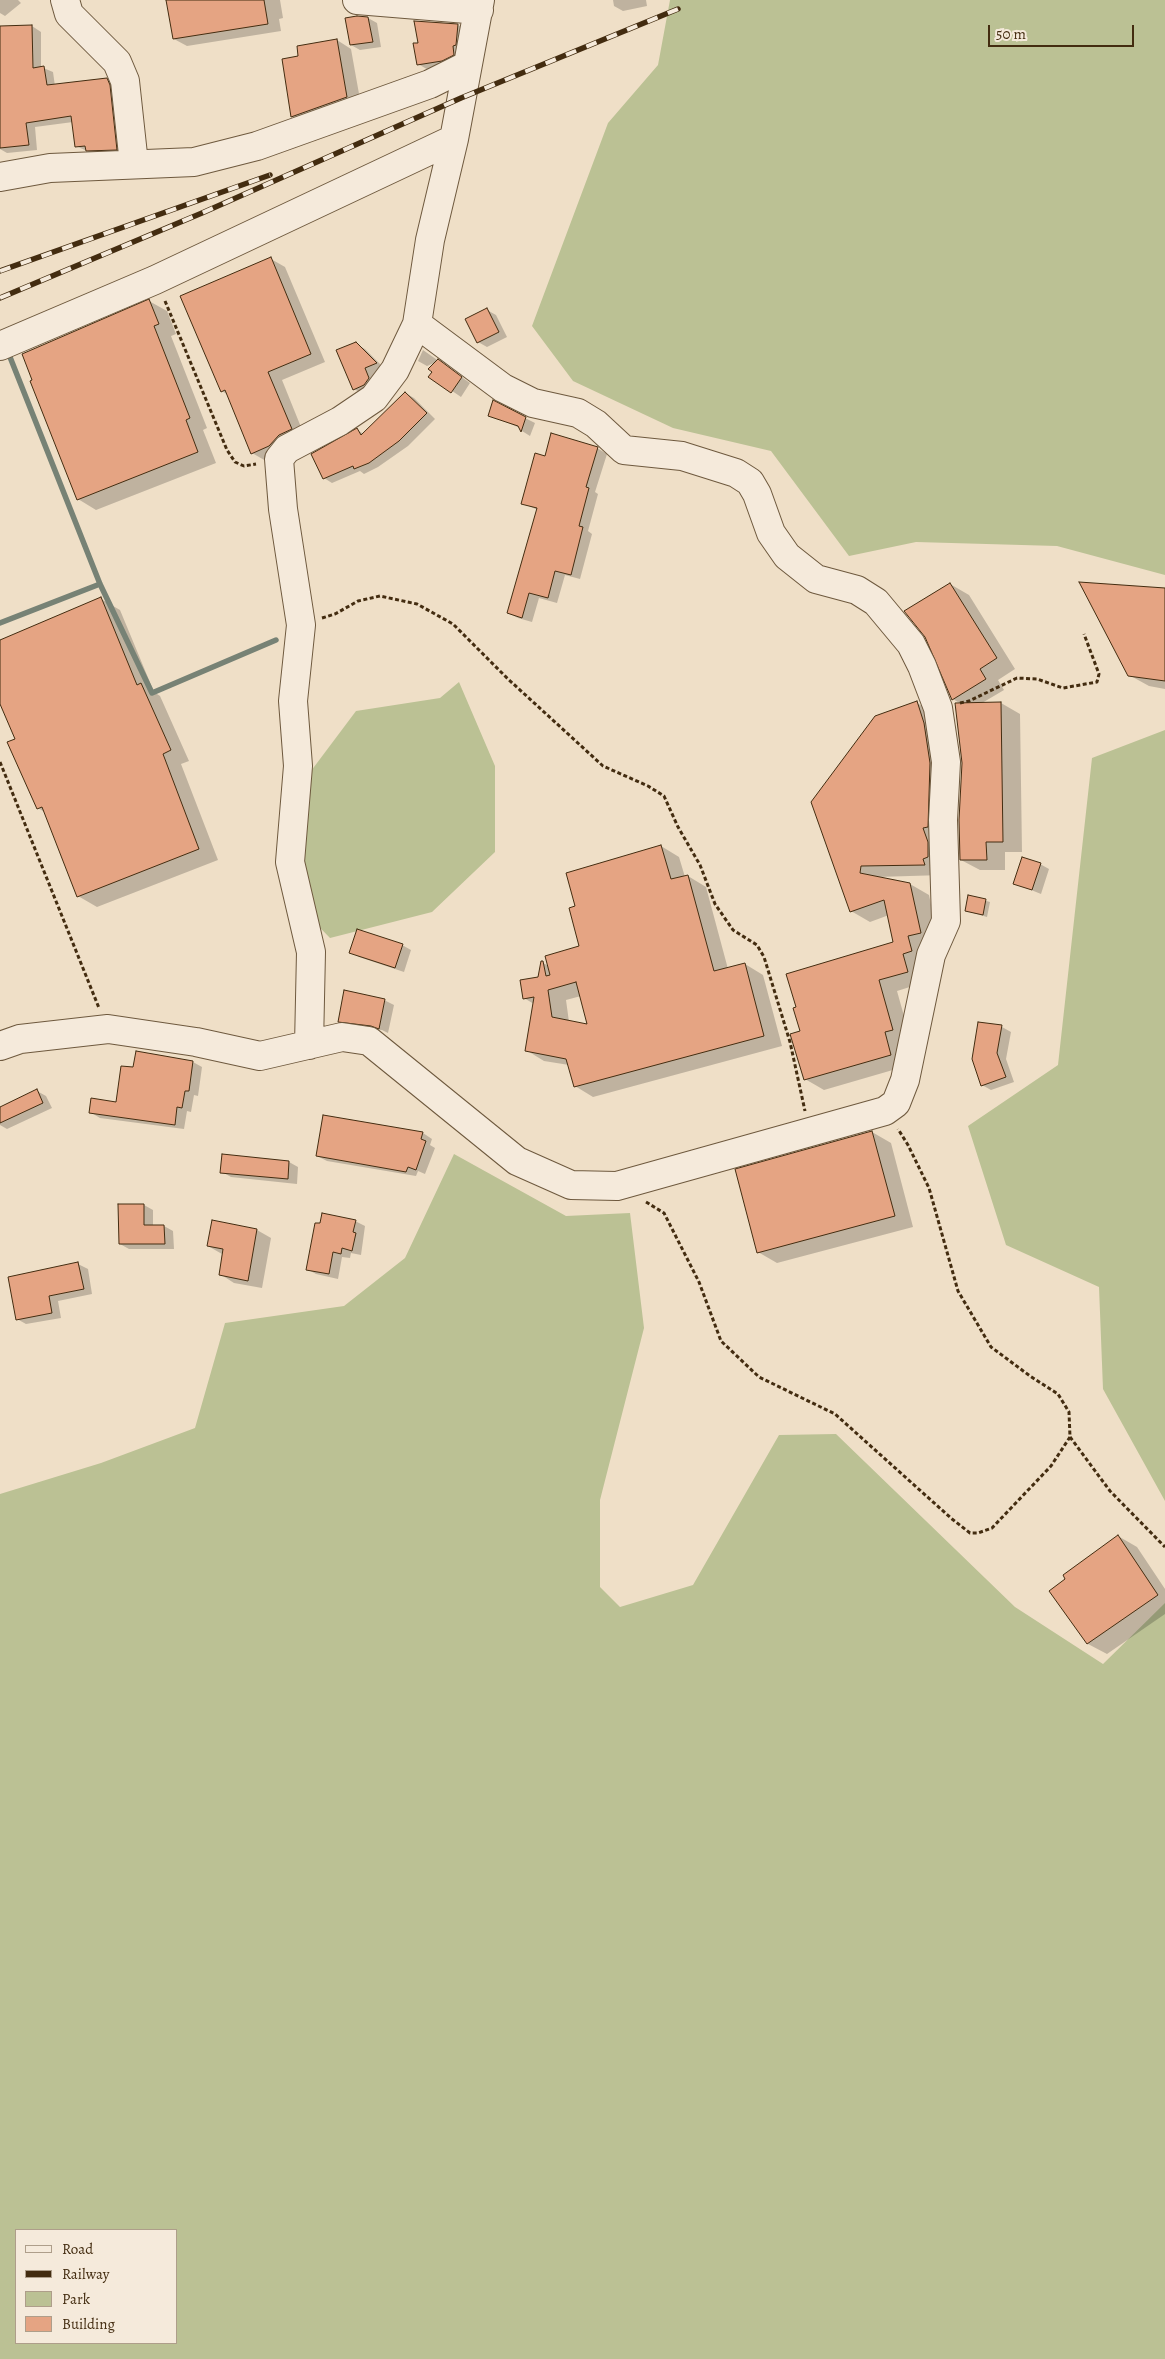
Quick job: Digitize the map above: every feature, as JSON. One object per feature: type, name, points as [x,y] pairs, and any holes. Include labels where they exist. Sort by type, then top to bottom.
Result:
[{"type":"street","points":[[65,0],[69,14],[117,62],[125,81],[134,164]]},
{"type":"street","points":[[309,1045],[311,952],[290,862],[298,766],[293,701],[301,625],[283,509],[279,459],[287,448],[340,422],[374,398],[395,370],[417,324],[430,240],[454,139],[466,66],[479,5],[357,0]]},
{"type":"street","points":[[0,177],[50,168],[194,162],[257,146],[430,84],[466,66]]},
{"type":"street","points":[[0,346],[156,280],[454,139]]},
{"type":"street","points":[[0,1046],[20,1039],[108,1029],[196,1042],[260,1056],[342,1037],[369,1041],[517,1161],[572,1185],[617,1186],[885,1111],[896,1103],[905,1080],[931,955],[946,920],[943,820],[946,762],[938,708],[915,652],[876,602],[857,590],[816,579],[787,556],[771,533],[757,494],[750,482],[736,473],[682,456],[624,450],[596,424],[578,413],[532,403],[503,388],[417,324]]},
{"type":"path","points":[[156,280],[235,462],[244,466],[279,459]]},
{"type":"path","points":[[301,625],[335,614],[358,600],[380,596],[417,604],[453,624],[508,679],[603,766],[648,786],[664,796],[678,827],[700,864],[715,904],[733,930],[757,945],[764,957],[790,1042],[809,1131]]},
{"type":"path","points":[[938,708],[969,701],[1017,678],[1037,679],[1063,688],[1096,682],[1099,674],[1084,634]]},
{"type":"path","points":[[0,762],[108,1029]]},
{"type":"path","points":[[885,1111],[908,1145],[929,1188],[958,1291],[991,1347],[1058,1394],[1069,1412],[1070,1437],[1110,1491],[1165,1547]]},
{"type":"path","points":[[617,1186],[664,1213],[699,1282],[721,1341],[759,1377],[835,1414],[970,1533],[978,1533],[992,1528],[1051,1466],[1070,1437]]},
{"type":"green space","points":[[670,0],[1165,0],[1165,575],[1057,546],[916,542],[849,556],[771,451],[673,428],[573,381],[532,326],[608,123],[658,65]]},
{"type":"green space","points":[[459,682],[495,766],[495,852],[432,912],[330,938],[292,899],[293,795],[356,711],[440,698]]},
{"type":"green space","points":[[1165,730],[1165,1501],[1103,1389],[1099,1287],[1006,1245],[968,1126],[1058,1065],[1092,758]]},
{"type":"green space","points":[[454,1154],[566,1216],[630,1213],[644,1328],[600,1500],[600,1587],[620,1607],[693,1585],[779,1435],[836,1434],[1015,1607],[1103,1664],[1165,1603],[1165,2359],[0,2359],[0,1494],[101,1463],[195,1428],[225,1323],[344,1306],[405,1258]]},
{"type":"building","points":[[166,0],[264,0],[268,24],[173,39]]},
{"type":"building","points":[[368,17],[373,42],[350,45],[345,18]]},
{"type":"building","points":[[414,21],[458,24],[456,45],[453,46],[454,55],[442,61],[417,65],[413,43],[418,43]]},
{"type":"building","points":[[32,25],[33,68],[44,66],[47,85],[107,78],[110,85],[117,150],[86,151],[85,146],[75,147],[71,116],[26,123],[29,145],[0,148],[0,26]]},
{"type":"building","points":[[337,39],[347,97],[291,117],[282,59],[298,56],[297,46]]},
{"type":"building","points":[[271,257],[311,354],[268,372],[292,429],[279,435],[269,446],[251,454],[225,390],[221,392],[180,296]]},
{"type":"building","points":[[149,299],[159,324],[154,326],[190,418],[186,420],[198,452],[77,500],[30,381],[32,380],[22,354]]},
{"type":"building","points":[[487,308],[499,332],[477,343],[465,319]]},
{"type":"building","points":[[356,342],[377,363],[365,368],[369,378],[364,385],[353,390],[336,350]]},
{"type":"building","points":[[438,359],[462,377],[451,393],[428,377],[432,372],[428,369]]},
{"type":"building","points":[[405,392],[427,413],[399,441],[369,463],[354,469],[353,466],[323,479],[311,454],[357,428],[361,435]]},
{"type":"building","points":[[493,400],[526,417],[521,432],[518,426],[488,416]]},
{"type":"building","points":[[551,433],[598,447],[586,487],[589,488],[579,526],[583,527],[571,575],[555,571],[548,598],[529,593],[522,618],[507,613],[537,508],[521,504],[535,453],[545,456]]},
{"type":"building","points":[[1079,582],[1165,588],[1165,681],[1128,676]]},
{"type":"building","points":[[950,583],[997,658],[980,669],[986,679],[952,700],[925,637],[904,611]]},
{"type":"building","points":[[101,597],[137,685],[141,683],[171,750],[163,754],[199,849],[77,897],[42,807],[37,809],[7,742],[15,739],[0,704],[0,640]]},
{"type":"building","points":[[917,701],[924,723],[930,763],[928,827],[923,828],[928,842],[928,857],[923,859],[925,865],[861,866],[860,873],[910,883],[921,933],[908,936],[912,951],[903,954],[908,972],[879,980],[893,1030],[885,1032],[891,1055],[804,1080],[790,1034],[800,1031],[793,1008],[796,1007],[786,974],[893,942],[884,900],[850,912],[811,802],[875,716]]},
{"type":"building","points":[[1001,702],[1003,842],[986,842],[987,860],[960,860],[959,820],[962,763],[955,703]]},
{"type":"building","points":[[661,845],[671,879],[688,875],[714,971],[745,963],[764,1036],[574,1087],[566,1059],[525,1051],[534,997],[523,999],[520,980],[538,977],[541,961],[543,961],[546,976],[550,975],[545,956],[579,946],[569,908],[575,906],[566,873]],"holes":[[[576,982],[587,1024],[552,1017],[548,990]]]},
{"type":"building","points":[[1022,857],[1041,863],[1032,890],[1013,884]]},
{"type":"building","points":[[968,895],[986,899],[983,915],[965,911]]},
{"type":"building","points":[[357,929],[403,944],[395,968],[349,953]]},
{"type":"building","points":[[344,990],[385,999],[379,1029],[371,1026],[338,1022]]},
{"type":"building","points":[[978,1022],[1002,1025],[997,1053],[1006,1077],[981,1086],[972,1059]]},
{"type":"building","points":[[136,1051],[193,1061],[189,1091],[185,1091],[182,1108],[177,1107],[175,1125],[89,1113],[91,1098],[116,1102],[121,1066],[133,1067]]},
{"type":"building","points":[[37,1089],[43,1103],[0,1123],[0,1107]]},
{"type":"building","points":[[323,1115],[423,1132],[421,1139],[426,1141],[416,1170],[408,1167],[406,1172],[316,1156]]},
{"type":"building","points":[[872,1131],[895,1216],[757,1253],[735,1169]]},
{"type":"building","points":[[222,1154],[289,1161],[288,1179],[220,1173]]},
{"type":"building","points":[[118,1204],[144,1204],[144,1225],[164,1225],[165,1244],[119,1244]]},
{"type":"building","points":[[322,1213],[356,1220],[353,1232],[356,1233],[352,1251],[342,1248],[341,1254],[333,1252],[329,1274],[306,1270],[315,1223],[320,1223]]},
{"type":"building","points":[[212,1220],[257,1229],[248,1281],[219,1275],[223,1249],[207,1246]]},
{"type":"building","points":[[78,1262],[84,1289],[49,1296],[52,1313],[16,1320],[8,1277]]},
{"type":"building","points":[[1118,1535],[1158,1595],[1087,1644],[1049,1591],[1065,1579],[1063,1575]]},
{"type":"waterway","points":[[8,352],[100,584],[152,693],[276,640]]},
{"type":"waterway","points":[[0,623],[100,584]]},
{"type":"railway","points":[[0,298],[202,213],[461,98],[678,9]]},
{"type":"railway","points":[[0,271],[270,175]]}]
